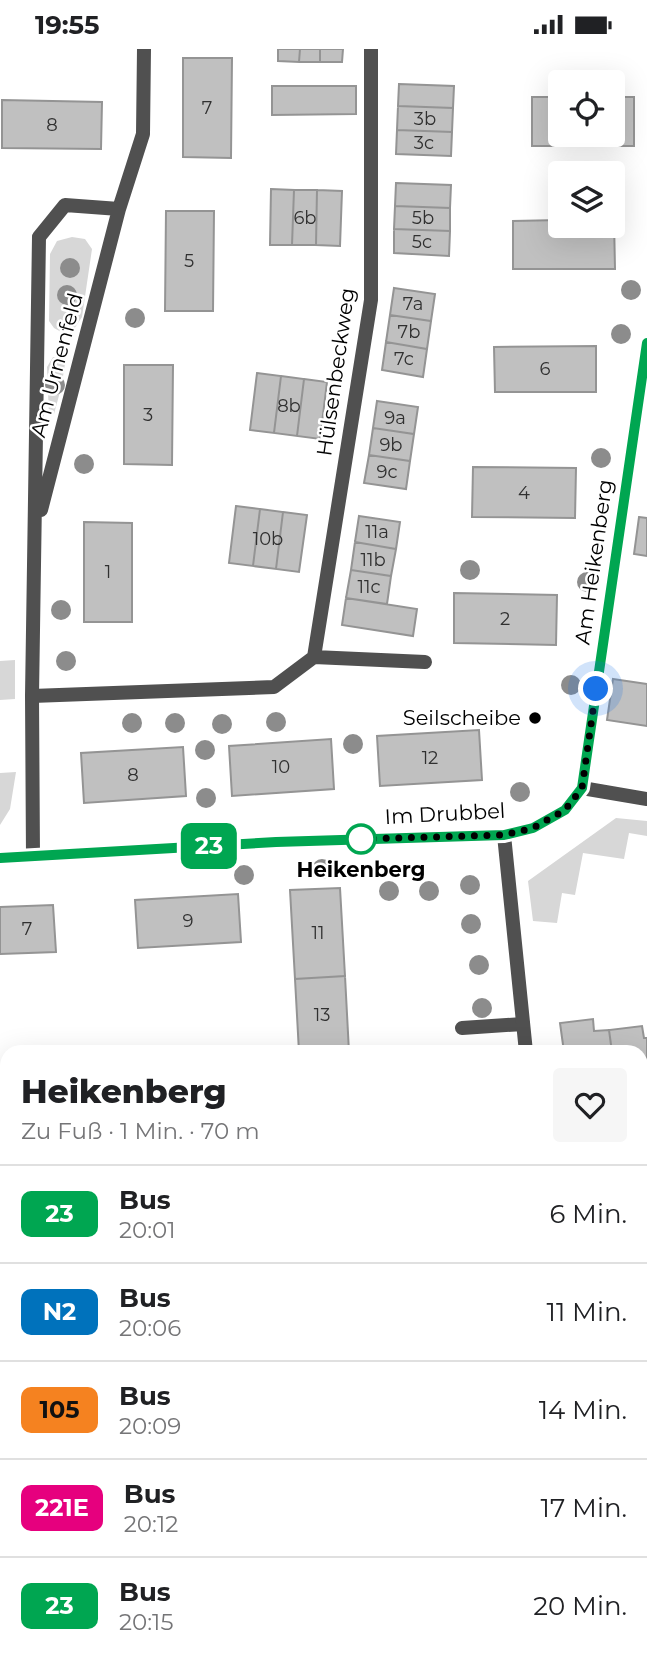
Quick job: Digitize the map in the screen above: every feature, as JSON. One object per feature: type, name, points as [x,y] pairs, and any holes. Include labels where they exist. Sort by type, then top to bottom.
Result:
[{"type":"street","name":"Am Urnenfeld","points":[[36,531],[119,209],[143,134],[144,49]]},
{"type":"street","name":"Hülsenbeckweg","points":[[314,657],[371,300],[371,49]]},
{"type":"street","name":"Am Urnenfeld","points":[[33,856],[32,696],[40,237],[65,205],[119,209]]},
{"type":"street","name":"Am Heikenberg","points":[[582,788],[647,343]]},
{"type":"street","points":[[32,696],[274,687],[314,657],[425,662]]},
{"type":"street","points":[[582,788],[647,799]]},
{"type":"street","name":"Im Drubbel","points":[[0,858],[276,842],[504,835],[533,828],[565,810],[582,788]]},
{"type":"street","points":[[504,835],[525,1045]]},
{"type":"street","points":[[462,1028],[523,1024]]},
{"type":"shaded area","points":[[72,237],[85,239],[92,249],[82,317],[74,329],[63,333],[49,321],[50,254],[57,241]]},
{"type":"shaded area","points":[[53,357],[60,358],[65,364],[54,414],[49,416],[47,367]]},
{"type":"shaded area","points":[[15,660],[15,699],[0,700],[0,661]]},
{"type":"shaded area","points":[[16,772],[10,809],[0,825],[0,773]]},
{"type":"shaded area","points":[[616,818],[647,821],[647,836],[629,833],[624,859],[583,853],[575,895],[562,893],[557,923],[533,921],[528,881]]},
{"type":"building","points":[[278,49],[300,49],[299,62],[278,61]]},
{"type":"building","points":[[300,49],[320,49],[320,62],[299,62]]},
{"type":"building","points":[[320,49],[343,49],[342,62],[320,62]]},
{"type":"building","points":[[183,58],[232,58],[231,158],[183,157]]},
{"type":"building","points":[[399,84],[454,86],[453,108],[398,106]]},
{"type":"building","points":[[272,86],[356,86],[356,114],[272,115]]},
{"type":"building","points":[[532,97],[548,97],[548,146],[532,146]]},
{"type":"building","points":[[625,97],[634,97],[634,146],[625,146]]},
{"type":"building","points":[[2,100],[102,102],[101,149],[2,148]]},
{"type":"building","points":[[398,106],[453,108],[452,132],[397,130]]},
{"type":"building","points":[[397,130],[452,132],[451,156],[396,154]]},
{"type":"building","points":[[396,183],[451,185],[450,208],[395,206]]},
{"type":"building","points":[[271,189],[294,190],[292,245],[270,245]]},
{"type":"building","points":[[294,190],[317,190],[316,245],[292,245]]},
{"type":"building","points":[[317,190],[342,191],[340,246],[316,245]]},
{"type":"building","points":[[395,206],[450,208],[450,231],[394,229]]},
{"type":"building","points":[[166,211],[214,211],[213,311],[165,311]]},
{"type":"building","points":[[548,220],[548,238],[614,238],[615,269],[513,269],[513,221]]},
{"type":"building","points":[[394,229],[450,231],[449,256],[394,253]]},
{"type":"building","points":[[394,288],[435,294],[431,321],[390,315]]},
{"type":"building","points":[[390,315],[431,321],[427,349],[386,342]]},
{"type":"building","points":[[386,342],[427,349],[423,377],[382,370]]},
{"type":"building","points":[[596,346],[596,392],[495,392],[494,347]]},
{"type":"building","points":[[124,365],[173,365],[172,465],[124,464]]},
{"type":"building","points":[[257,373],[281,376],[274,433],[250,430]]},
{"type":"building","points":[[281,376],[304,379],[297,436],[274,433]]},
{"type":"building","points":[[304,379],[327,382],[320,439],[297,436]]},
{"type":"building","points":[[377,401],[418,407],[414,434],[373,428]]},
{"type":"building","points":[[373,428],[414,434],[410,461],[369,455]]},
{"type":"building","points":[[369,455],[410,461],[406,489],[364,483]]},
{"type":"building","points":[[473,467],[576,468],[575,518],[472,517]]},
{"type":"building","points":[[236,506],[260,509],[253,566],[229,563]]},
{"type":"building","points":[[260,509],[283,512],[276,569],[253,566]]},
{"type":"building","points":[[283,512],[307,515],[299,572],[276,569]]},
{"type":"building","points":[[359,516],[400,522],[396,549],[355,542]]},
{"type":"building","points":[[639,517],[647,518],[647,556],[634,554]]},
{"type":"building","points":[[84,522],[132,523],[132,622],[84,622]]},
{"type":"building","points":[[355,542],[396,549],[391,576],[351,570]]},
{"type":"building","points":[[351,570],[391,576],[387,604],[346,598]]},
{"type":"building","points":[[454,593],[557,595],[556,645],[454,643]]},
{"type":"building","points":[[346,598],[417,609],[413,636],[342,625]]},
{"type":"building","points":[[613,679],[647,684],[647,726],[607,720]]},
{"type":"building","points":[[479,730],[482,780],[380,786],[377,736]]},
{"type":"building","points":[[331,739],[334,789],[232,796],[229,746]]},
{"type":"building","points":[[183,747],[186,796],[84,803],[81,753]]},
{"type":"building","points":[[340,888],[345,976],[295,979],[290,890]]},
{"type":"building","points":[[238,894],[241,942],[138,948],[135,900]]},
{"type":"building","points":[[53,905],[56,952],[0,954],[0,907]]},
{"type":"building","points":[[345,976],[349,1045],[299,1045],[295,979]]},
{"type":"building","points":[[593,1019],[594,1031],[609,1030],[611,1045],[563,1045],[560,1023]]},
{"type":"building","points":[[642,1026],[647,1045],[611,1045],[609,1030]]},
{"type":"bus line","name":"23","points":[[0,858],[276,842],[504,835],[533,828],[565,810],[582,788],[647,343]]},
{"type":"place","name":"Seilscheibe","points":[[535,718]]},
{"type":"place","name":"Heikenberg","points":[[361,839]]},
{"type":"route","points":[[361,839],[504,835],[533,828],[565,810],[582,788],[596,689]]}]
